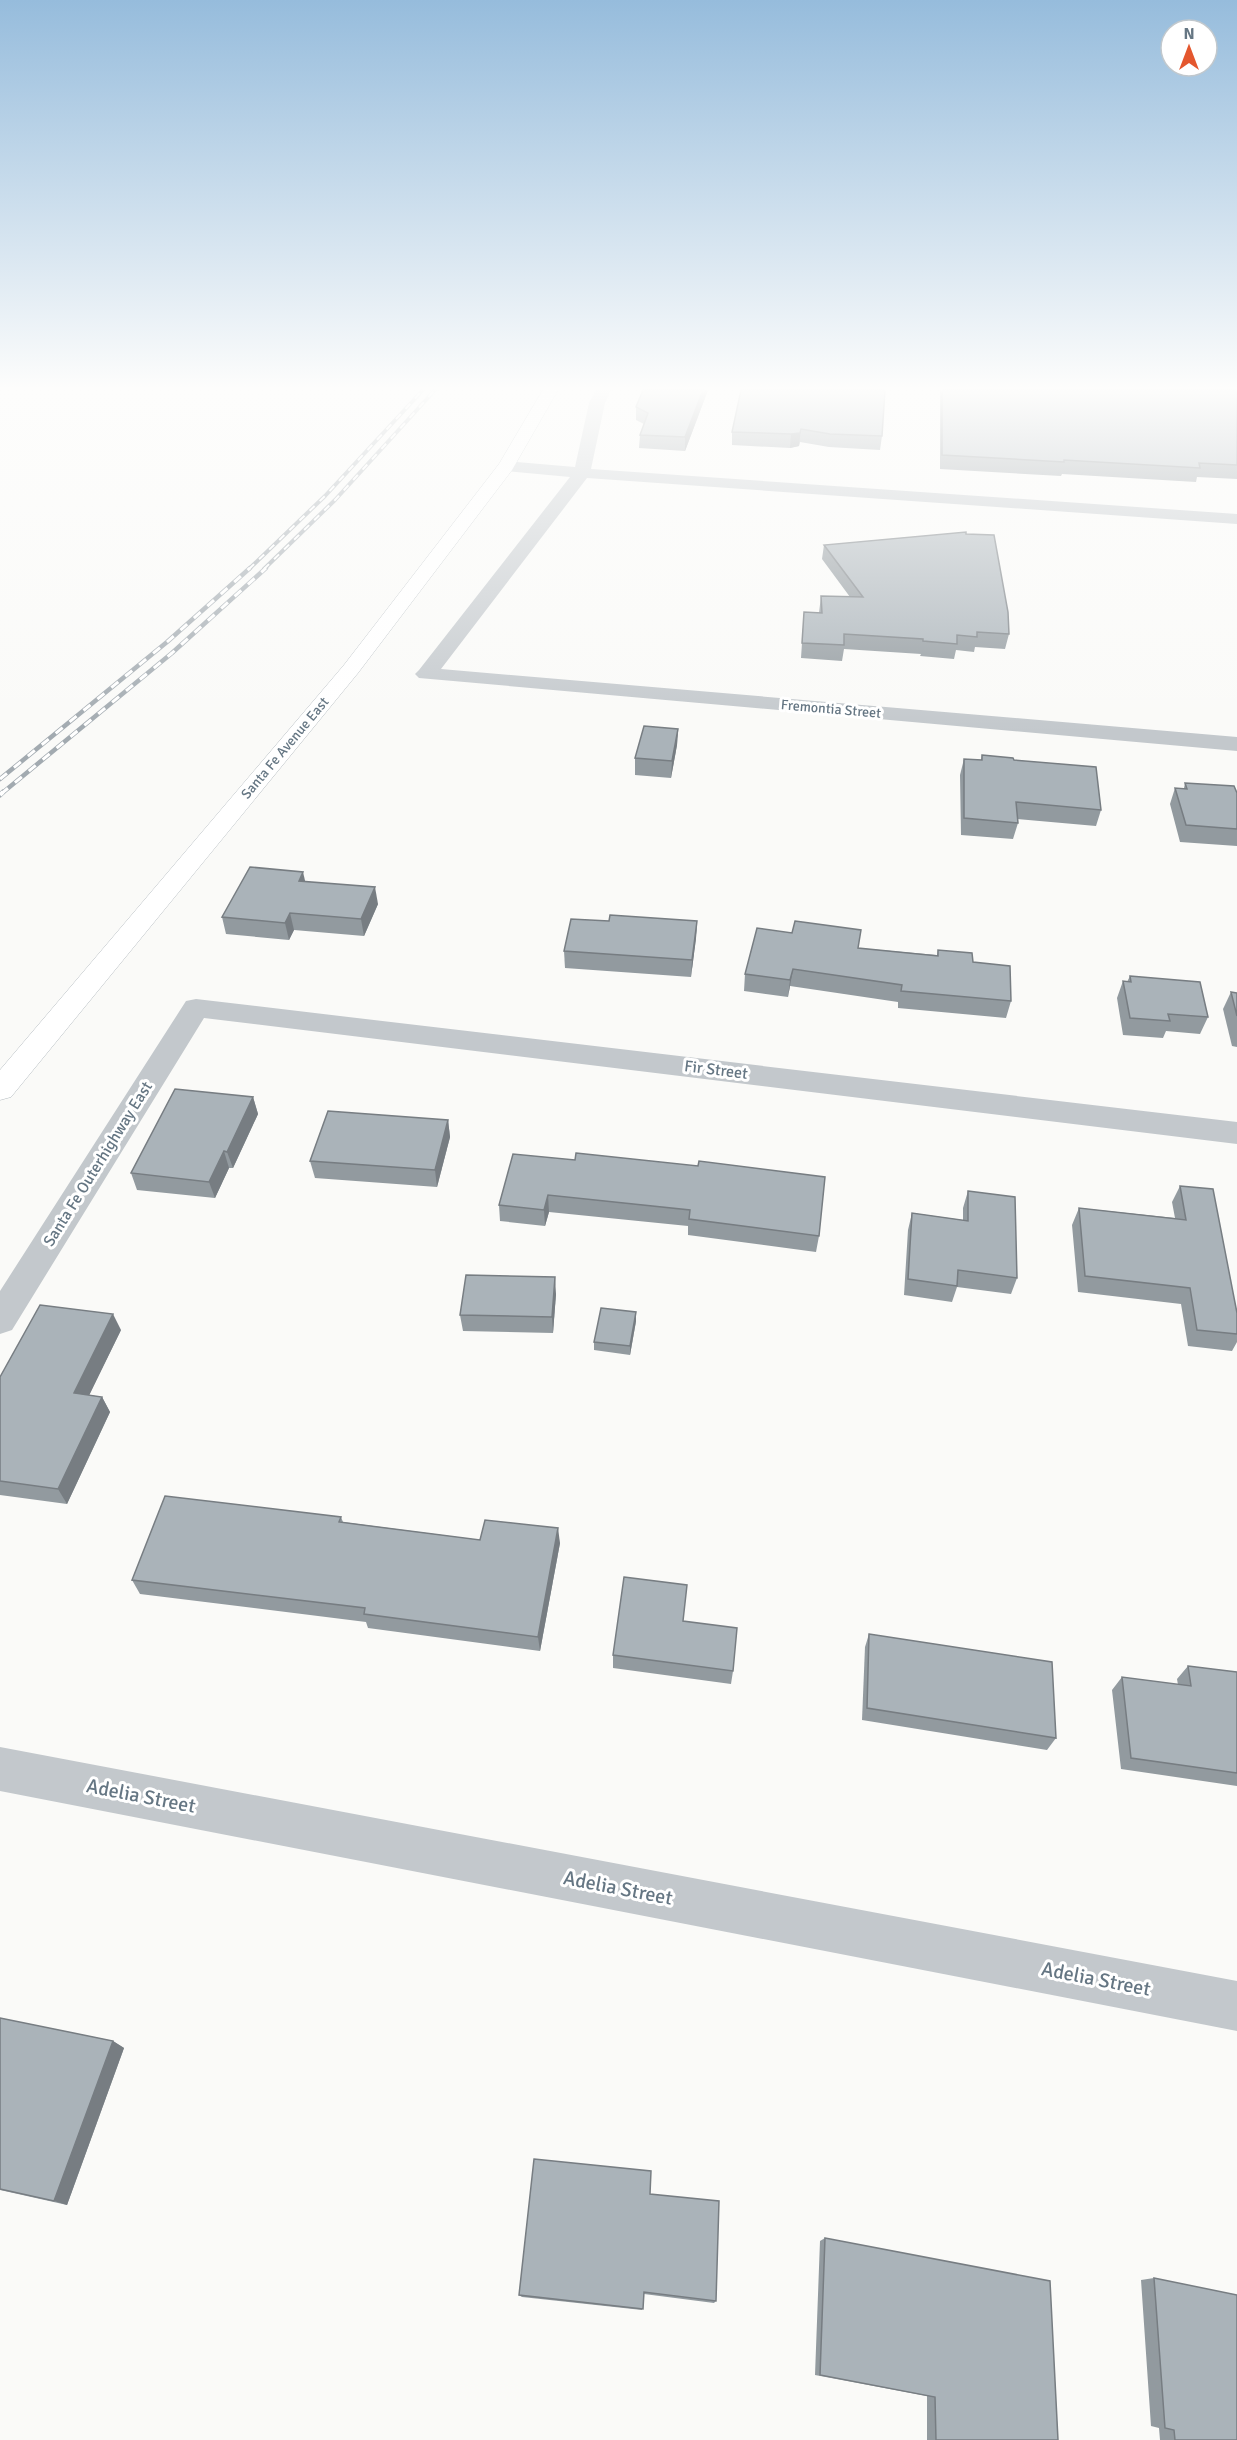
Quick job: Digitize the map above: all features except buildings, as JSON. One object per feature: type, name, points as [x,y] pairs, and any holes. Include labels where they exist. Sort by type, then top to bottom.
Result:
[{"type":"street","name":"Santa Fe Avenue East","points":[[0,1090],[351,669],[477,504]]},
{"type":"street","name":"Fremontia Street","points":[[558,504],[426,674],[1237,744]]},
{"type":"street","points":[[1022,504],[1237,519]]},
{"type":"street","name":"Fir Street","points":[[196,1008],[1237,1133]]},
{"type":"street","name":"Santa Fe Outerhighway East","points":[[0,1320],[196,1008]]},
{"type":"street","name":"Adelia Street","points":[[0,1769],[1237,2006]]},
{"type":"railway","points":[[249,569],[317,504]]},
{"type":"railway","points":[[264,569],[331,504]]},
{"type":"railway","points":[[0,779],[167,642],[250,568]]},
{"type":"railway","points":[[1,794],[172,653],[266,568]]}]
